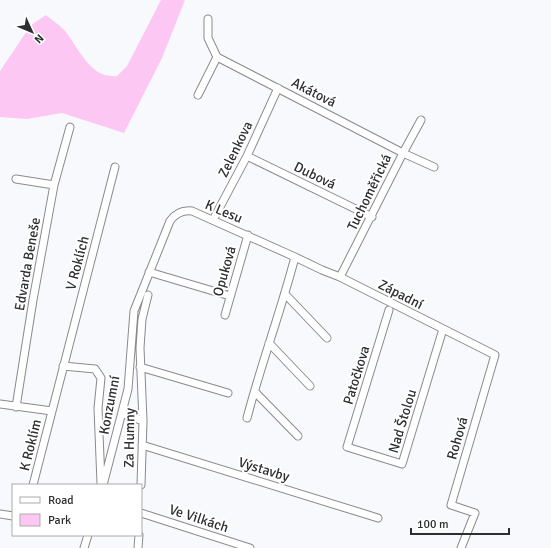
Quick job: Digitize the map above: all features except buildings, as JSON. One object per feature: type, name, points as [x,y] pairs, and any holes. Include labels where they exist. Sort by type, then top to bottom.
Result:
[{"type":"street","points":[[198,95],[217,57],[208,38],[208,19]]},
{"type":"street","name":"Akátová","points":[[217,57],[403,153],[434,167]]},
{"type":"street","name":"Zelenkova","points":[[214,220],[247,156],[278,88]]},
{"type":"street","name":"Tuchoměřická","points":[[340,277],[421,120]]},
{"type":"street","name":"Edvarda Beneše","points":[[16,407],[33,300],[54,185],[70,127]]},
{"type":"street","name":"Dubová","points":[[247,156],[372,217]]},
{"type":"street","name":"V Roklích","points":[[63,366],[115,167]]},
{"type":"street","points":[[16,179],[54,185]]},
{"type":"street","name":"K Lesu","points":[[136,304],[164,240],[170,221],[175,215],[187,210],[214,220],[295,257]]},
{"type":"street","name":"Opuková","points":[[225,315],[248,235]]},
{"type":"street","points":[[247,418],[295,257]]},
{"type":"street","name":"Západní","points":[[295,257],[340,277],[495,355]]},
{"type":"street","points":[[149,272],[230,296]]},
{"type":"street","points":[[285,294],[327,338]]},
{"type":"street","name":"Za Humny","points":[[141,484],[143,421],[140,348],[142,320],[148,295]]},
{"type":"street","name":"Konzumní","points":[[102,484],[123,414],[128,389],[134,311],[136,304]]},
{"type":"street","name":"Patočkova","points":[[347,447],[389,310]]},
{"type":"street","name":"Nad Štolou","points":[[347,447],[402,464],[443,329]]},
{"type":"street","points":[[269,343],[310,386]]},
{"type":"street","points":[[131,345],[140,348]]},
{"type":"street","name":"Rohová","points":[[461,548],[474,513],[451,505],[495,355]]},
{"type":"street","name":"K Roklím","points":[[33,484],[63,366]]},
{"type":"street","name":"Konzumní","points":[[63,366],[95,369],[101,378],[98,408],[102,484]]},
{"type":"street","points":[[140,367],[228,393]]},
{"type":"street","points":[[255,392],[298,436]]},
{"type":"street","name":"K Roklím","points":[[0,404],[52,411]]},
{"type":"street","points":[[123,414],[143,421]]},
{"type":"street","name":"Výstavby","points":[[142,445],[378,518]]},
{"type":"street","name":"Ve Vilkách","points":[[142,512],[250,548]]},
{"type":"street","points":[[0,514],[12,516]]},
{"type":"street","points":[[84,548],[88,536]]},
{"type":"street","points":[[138,536],[138,548]]},
{"type":"green space","points":[[161,0],[185,0],[162,58],[124,133],[62,113],[27,119],[0,117],[0,71],[31,25],[46,15],[65,31],[80,54],[92,68],[99,73],[108,76],[117,76],[127,66]]}]
